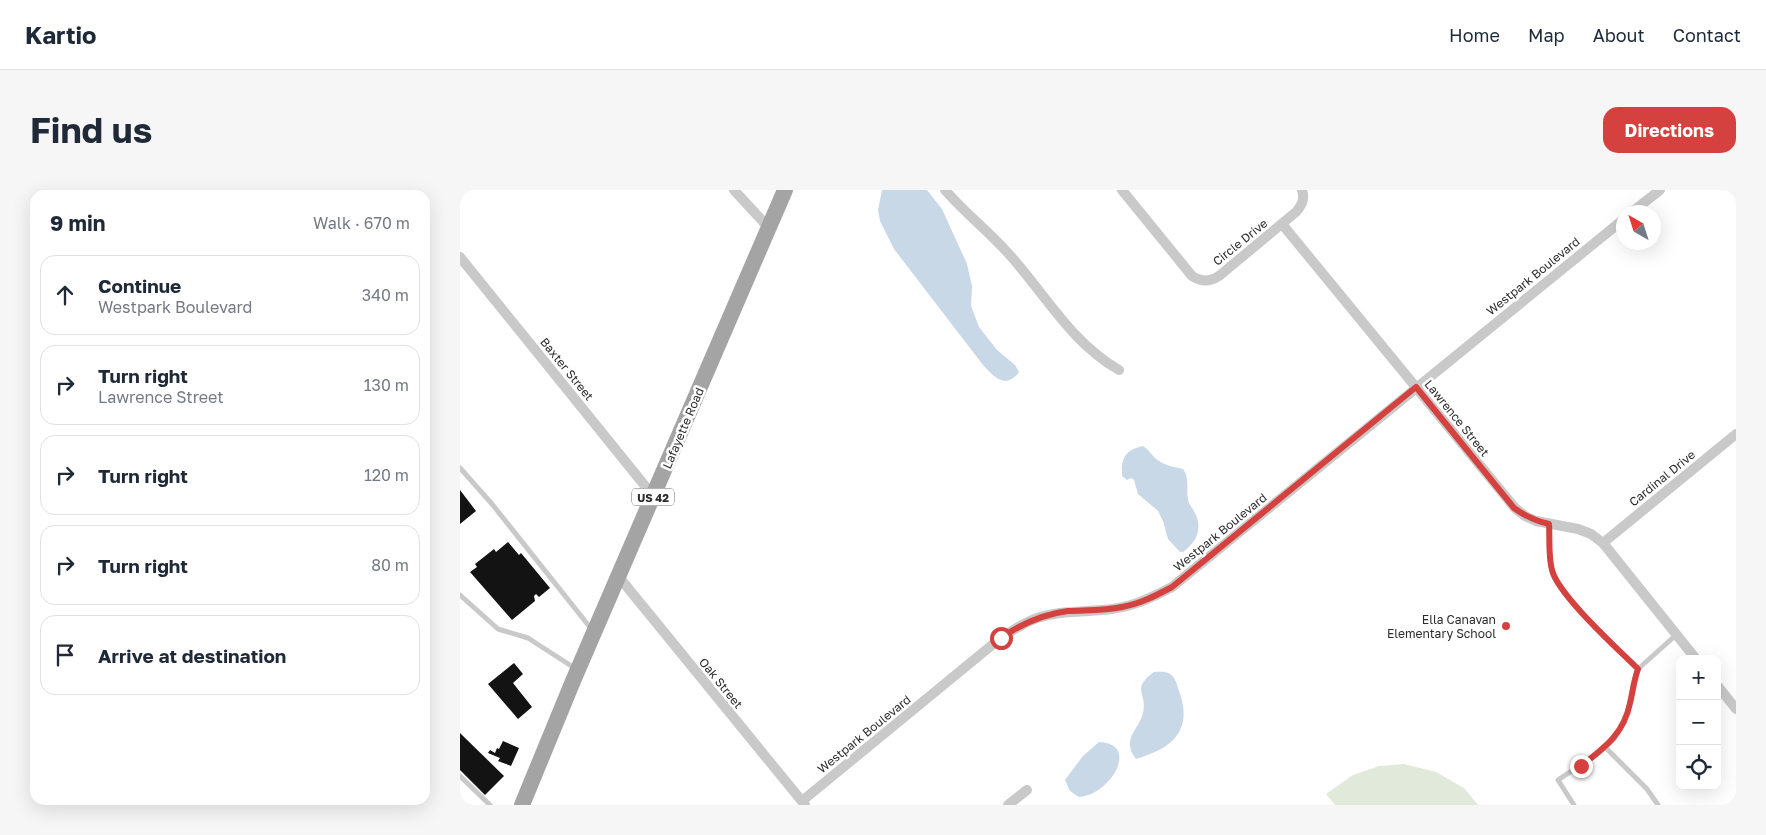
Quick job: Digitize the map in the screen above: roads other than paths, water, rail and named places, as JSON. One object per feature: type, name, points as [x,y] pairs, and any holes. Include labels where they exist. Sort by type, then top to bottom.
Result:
[{"type":"main road","name":"Lafayette Road","points":[[522,805],[785,190]]},
{"type":"street","points":[[734,190],[769,228]]},
{"type":"street","points":[[945,190],[1007,252],[1069,330],[1101,360],[1118,370]]},
{"type":"street","name":"Circle Drive","points":[[1122,190],[1192,276],[1198,280],[1205,281],[1213,280],[1282,224],[1301,206],[1303,200],[1302,190]]},
{"type":"street","points":[[1641,205],[1660,190]]},
{"type":"street","name":"Lawrence Street","points":[[1282,224],[1514,508],[1536,521],[1578,528],[1591,534],[1603,543],[1693,655]]},
{"type":"street","name":"Westpark Boulevard","points":[[803,803],[1003,636],[1037,618],[1068,612],[1123,607],[1143,602],[1172,587],[1616,225]]},
{"type":"street","name":"Baxter Street","points":[[460,257],[654,497]]},
{"type":"street","name":"Cardinal Drive","points":[[1603,543],[1736,434]]},
{"type":"street","name":"Oak Street","points":[[619,577],[803,803]]},
{"type":"street","points":[[1721,690],[1736,708]]},
{"type":"street","points":[[1008,805],[1027,790]]},
{"type":"lane","points":[[460,468],[492,504],[595,633]]},
{"type":"lane","points":[[1549,524],[1552,572],[1561,588],[1638,669]]},
{"type":"lane","points":[[460,595],[498,629],[528,638],[579,670]]},
{"type":"lane","points":[[1574,805],[1558,780],[1581,766],[1614,738],[1622,725],[1630,705],[1633,684],[1638,669],[1677,635]]},
{"type":"lane","points":[[1605,747],[1647,789],[1658,805]]},
{"type":"lane","points":[[460,776],[490,805]]},
{"type":"water","points":[[882,190],[927,190],[942,209],[967,264],[972,286],[971,306],[979,327],[997,350],[1015,365],[1019,372],[1014,377],[1005,381],[1000,380],[983,365],[894,249],[880,221],[878,210]]},
{"type":"water","points":[[1143,446],[1159,461],[1183,469],[1185,473],[1188,500],[1197,517],[1198,528],[1192,543],[1183,552],[1180,552],[1168,539],[1158,511],[1138,494],[1134,480],[1131,478],[1127,480],[1122,476],[1122,464],[1125,456],[1132,450]]},
{"type":"water","points":[[1154,672],[1168,673],[1175,680],[1183,703],[1183,722],[1178,734],[1170,743],[1146,756],[1136,759],[1130,746],[1130,740],[1143,713],[1144,706],[1141,687]]},
{"type":"water","points":[[1099,742],[1111,745],[1118,751],[1119,760],[1116,770],[1101,788],[1079,797],[1070,791],[1065,780],[1083,756]]},
{"type":"place","name":"Ella Canavan Elementary School","points":[[1506,626]]}]
